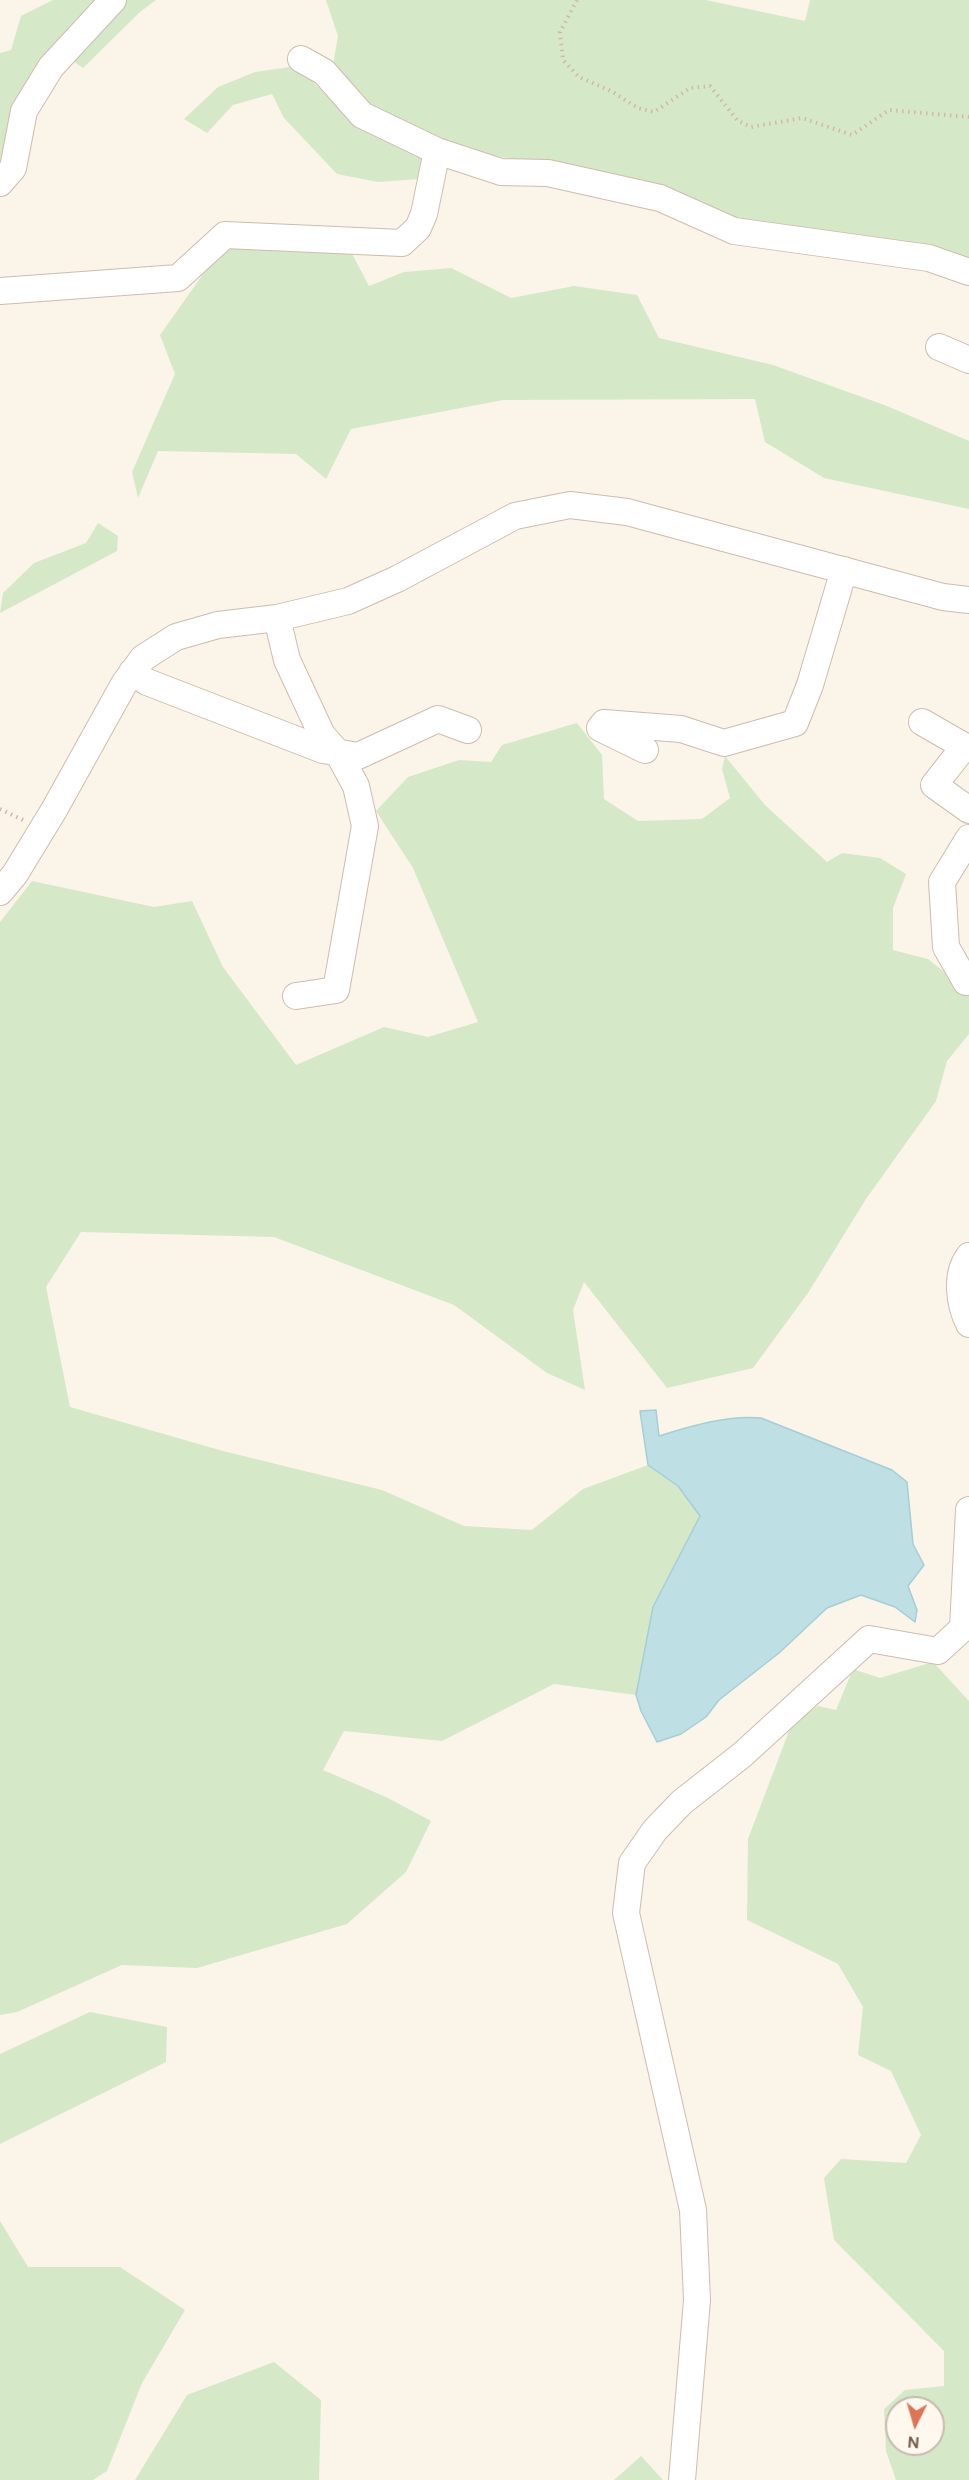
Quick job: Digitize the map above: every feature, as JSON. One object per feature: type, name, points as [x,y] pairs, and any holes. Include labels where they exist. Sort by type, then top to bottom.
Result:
[{"type":"street","points":[[0,183],[13,168],[24,111],[46,75],[113,0]]},
{"type":"street","points":[[302,59],[324,72],[362,115],[437,152],[501,172],[548,173],[660,198],[734,231],[929,258],[969,272]]},
{"type":"street","points":[[0,291],[178,278],[225,235],[402,243],[418,228],[424,214],[437,152]]},
{"type":"street","points":[[939,347],[969,360]]},
{"type":"street","points":[[0,892],[15,874],[54,810],[142,658],[176,638],[218,625],[277,618],[348,602],[397,579],[515,516],[570,505],[627,512],[943,597],[969,600]]},
{"type":"street","points":[[645,750],[600,728],[604,723],[681,729],[724,743],[795,723],[810,685],[844,570]]},
{"type":"street","points":[[277,618],[287,660],[322,735],[338,753],[356,786],[364,826],[336,990],[296,996]]},
{"type":"street","points":[[132,672],[147,682],[323,750],[338,753],[358,756],[438,719],[468,730]]},
{"type":"street","points":[[922,722],[966,748],[934,785],[969,810]]},
{"type":"street","points":[[966,982],[946,947],[942,882],[969,838]]},
{"type":"street","points":[[969,1256],[959,1283],[963,1313],[969,1324]]},
{"type":"street","points":[[682,2480],[697,2300],[693,2210],[626,1913],[632,1863],[655,1830],[682,1802],[742,1755],[869,1639],[938,1651],[963,1628],[969,1510]]},
{"type":"path","points":[[577,0],[560,32],[563,60],[579,77],[611,91],[638,108],[654,112],[690,88],[710,86],[738,121],[751,127],[802,118],[852,135],[889,110],[969,117]]},
{"type":"green space","points":[[53,0],[96,0],[27,81],[4,158],[0,163],[0,53],[11,50],[21,16]]},
{"type":"green space","points":[[125,0],[156,0],[140,12],[83,68],[70,59]]},
{"type":"green space","points":[[326,0],[706,0],[805,21],[810,0],[969,0],[969,262],[734,222],[628,177],[482,154],[397,124],[331,77],[338,36]]},
{"type":"green space","points":[[297,66],[338,107],[364,125],[423,152],[419,179],[378,182],[337,174],[284,118],[272,94],[233,105],[207,133],[184,119],[218,87],[255,72]]},
{"type":"green space","points":[[238,241],[348,246],[369,286],[404,272],[451,268],[511,298],[574,286],[637,295],[659,338],[773,365],[887,406],[969,441],[969,509],[824,478],[765,442],[755,399],[503,400],[351,429],[326,479],[296,454],[158,451],[138,498],[132,472],[175,374],[160,335],[206,270]]},
{"type":"green space","points":[[98,523],[118,536],[117,551],[0,613],[3,593],[34,563],[86,543]]},
{"type":"green space","points":[[577,723],[602,755],[604,799],[638,821],[702,819],[730,798],[722,769],[725,756],[765,805],[827,862],[842,853],[880,858],[906,874],[893,908],[893,950],[928,959],[969,992],[969,1034],[947,1061],[936,1101],[866,1199],[808,1293],[753,1368],[667,1388],[584,1282],[573,1310],[585,1390],[547,1373],[454,1305],[274,1237],[81,1232],[46,1287],[70,1407],[223,1451],[382,1490],[464,1526],[532,1530],[583,1489],[648,1465],[678,1486],[700,1516],[653,1607],[636,1695],[554,1684],[442,1741],[344,1731],[323,1770],[386,1797],[431,1821],[406,1872],[347,1924],[197,1968],[122,1965],[17,2012],[0,2015],[0,922],[32,881],[154,907],[192,901],[223,967],[296,1065],[384,1027],[428,1037],[478,1022],[413,868],[376,811],[408,777],[459,760],[491,762],[502,745]]},
{"type":"green space","points":[[933,1662],[969,1701],[969,2480],[896,2480],[888,2456],[945,2456],[945,2396],[898,2396],[905,2390],[944,2386],[944,2351],[834,2240],[824,2178],[841,2159],[906,2163],[921,2135],[891,2071],[858,2055],[863,2007],[838,1964],[747,1920],[748,1839],[792,1723],[818,1706],[836,1710],[853,1669],[880,1678]]},
{"type":"green space","points":[[90,2012],[167,2027],[166,2062],[0,2144],[0,2054]]},
{"type":"green space","points":[[0,2221],[28,2267],[120,2267],[185,2310],[142,2383],[107,2471],[93,2480],[0,2480]]},
{"type":"green space","points":[[274,2362],[321,2400],[319,2480],[135,2480],[187,2395]]},
{"type":"green space","points":[[641,2456],[663,2480],[614,2480]]},
{"type":"water","points":[[656,1410],[659,1436],[722,1420],[761,1418],[892,1470],[907,1482],[913,1544],[924,1565],[908,1586],[917,1610],[915,1622],[895,1607],[861,1595],[827,1608],[779,1653],[719,1700],[706,1717],[681,1734],[657,1742],[641,1711],[636,1695],[653,1607],[700,1516],[678,1486],[648,1465],[640,1411]]}]
